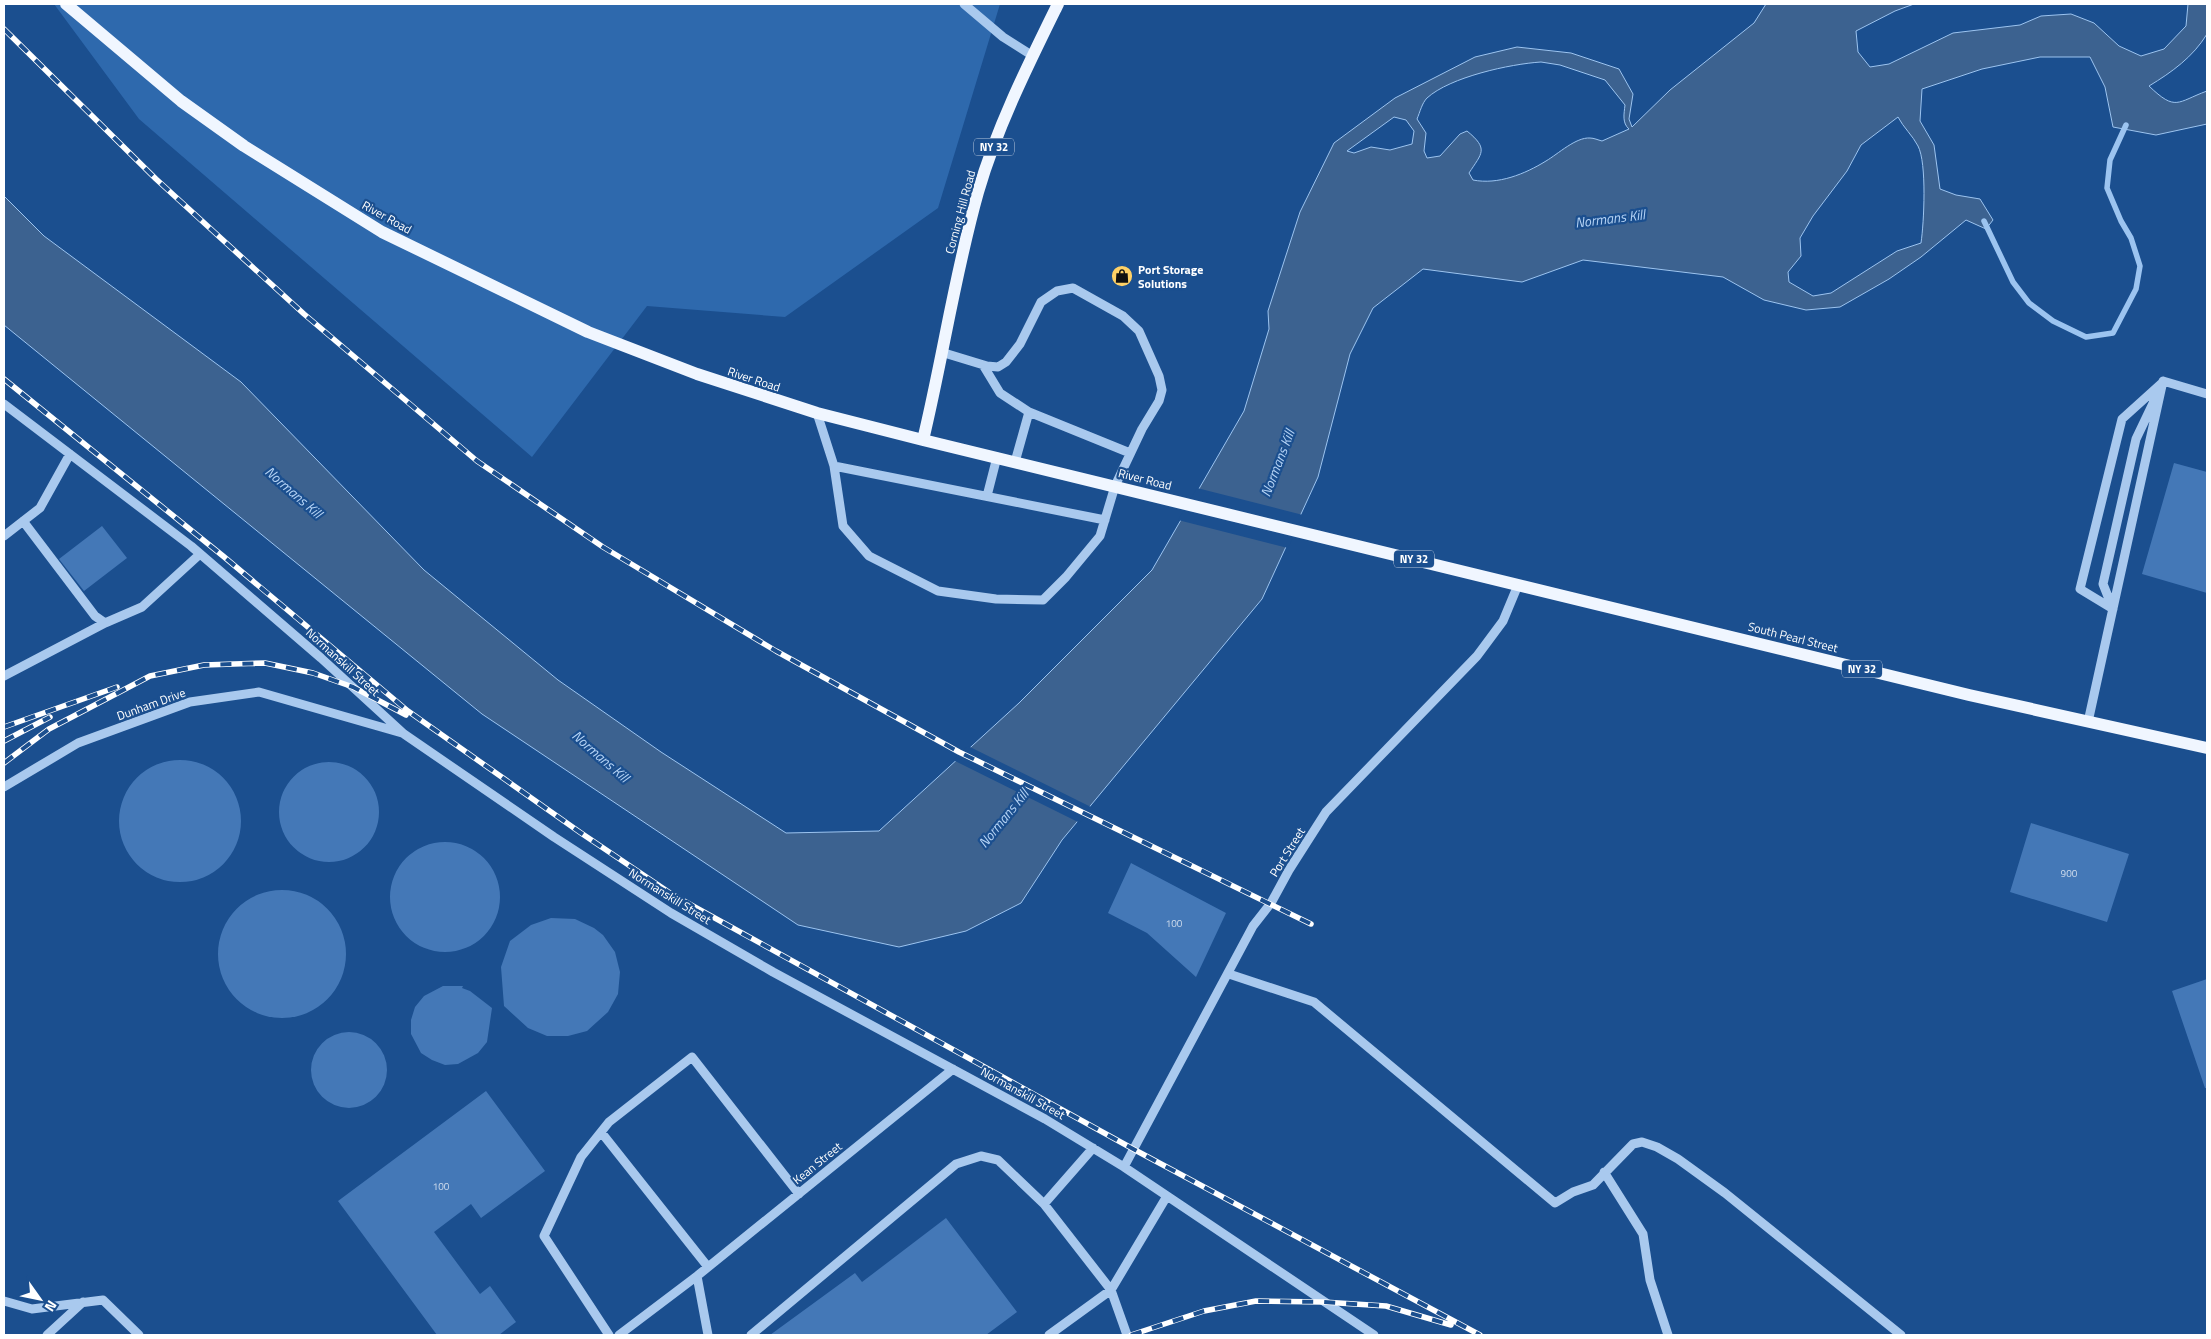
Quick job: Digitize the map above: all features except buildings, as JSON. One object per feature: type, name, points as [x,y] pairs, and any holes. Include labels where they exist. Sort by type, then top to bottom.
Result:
[{"type":"main road","name":"River Road","points":[[66,4],[181,101],[244,146],[382,232],[588,332],[696,374],[817,413],[1518,585]]},
{"type":"main road","name":"Corning Hill Road","points":[[923,440],[961,260],[979,191],[1012,100],[1058,4]]},
{"type":"main road","name":"South Pearl Street","points":[[1518,585],[1969,695],[2207,748]]},
{"type":"street","points":[[964,4],[1003,37],[1033,56]]},
{"type":"street","points":[[817,413],[834,466],[843,526],[869,556],[938,591],[996,599],[1043,600],[1066,577],[1100,536],[1115,486],[1142,429],[1159,402],[1162,390],[1139,331],[1123,316],[1073,288],[1057,291],[1041,302],[1020,344],[1006,362],[998,367],[983,365],[942,352]]},
{"type":"street","points":[[983,365],[1000,394],[1029,412],[1130,453]]},
{"type":"street","points":[[2163,381],[2207,394]]},
{"type":"street","points":[[2088,722],[2163,381]]},
{"type":"street","points":[[2113,609],[2080,589],[2122,419],[2163,381]]},
{"type":"street","points":[[2113,609],[2103,584],[2136,439],[2163,381]]},
{"type":"street","name":"Normanskill Street","points":[[4,404],[200,554],[321,658],[404,734],[554,837],[671,913],[773,972],[1045,1119],[1093,1148],[1374,1335]]},
{"type":"street","points":[[1015,462],[1029,412]]},
{"type":"street","points":[[4,536],[40,508],[70,454]]},
{"type":"street","points":[[987,496],[997,457]]},
{"type":"street","points":[[834,466],[1105,520]]},
{"type":"street","points":[[23,521],[95,616],[105,623]]},
{"type":"street","points":[[4,676],[105,623],[142,607],[200,554]]},
{"type":"street","name":"Port Street","points":[[1124,1167],[1253,926],[1271,904],[1289,870],[1326,812],[1477,656],[1503,621],[1518,585]]},
{"type":"street","name":"Dunham Drive","points":[[4,787],[78,743],[190,702],[259,692],[404,734]]},
{"type":"street","points":[[1229,974],[1314,1002],[1555,1202],[1572,1192],[1593,1185],[1633,1144],[1642,1142],[1657,1147],[1725,1193],[1901,1335]]},
{"type":"street","points":[[609,1335],[544,1236],[582,1157],[609,1122],[692,1057],[799,1194]]},
{"type":"street","name":"Kean Street","points":[[619,1335],[697,1276],[953,1069]]},
{"type":"street","points":[[601,1132],[708,1267]]},
{"type":"street","points":[[1044,1204],[1093,1148]]},
{"type":"street","points":[[751,1335],[956,1164],[981,1156],[998,1160],[1044,1204],[1111,1290],[1127,1335]]},
{"type":"street","points":[[1604,1172],[1643,1234],[1650,1280],[1668,1335]]},
{"type":"street","points":[[1049,1335],[1111,1290],[1167,1196]]},
{"type":"street","points":[[697,1276],[708,1335]]},
{"type":"street","points":[[4,1301],[32,1309],[103,1300],[139,1335]]},
{"type":"street","points":[[47,1335],[84,1302]]},
{"type":"shaded area","points":[[54,4],[1000,4],[938,208],[785,317],[647,306],[532,457],[139,119]]},
{"type":"water","name":"Normans Kill","points":[[1766,4],[1914,4],[1895,11],[1856,31],[1858,52],[1870,67],[1889,64],[1953,33],[2020,25],[2041,16],[2071,14],[2094,23],[2119,46],[2141,56],[2164,49],[2186,26],[2188,4],[2207,4],[2207,34],[2195,50],[2181,63],[2149,86],[2171,102],[2183,101],[2207,91],[2207,124],[2156,135],[2113,127],[2105,87],[2090,57],[2040,57],[1982,69],[1922,89],[1920,121],[1934,145],[1940,189],[1956,195],[1980,199],[1993,220],[1986,229],[1966,220],[1921,257],[1889,279],[1840,307],[1806,310],[1764,300],[1723,277],[1583,260],[1522,282],[1423,269],[1373,308],[1350,354],[1318,477],[1262,599],[1062,840],[1021,903],[966,931],[899,947],[798,925],[482,714],[4,325],[4,196],[44,236],[241,382],[424,570],[558,680],[661,752],[786,833],[879,831],[1019,703],[1152,570],[1244,411],[1269,329],[1268,311],[1300,212],[1334,143],[1395,98],[1475,57],[1517,47],[1571,53],[1619,69],[1633,94],[1629,119],[1632,127],[1670,90],[1754,23]],"holes":[[[1541,62],[1560,65],[1605,80],[1625,105],[1624,121],[1629,129],[1602,141],[1590,138],[1579,140],[1529,170],[1502,180],[1473,180],[1469,173],[1480,156],[1481,147],[1467,131],[1460,134],[1440,156],[1427,158],[1424,151],[1426,133],[1417,119],[1422,105],[1427,98],[1450,84],[1465,78],[1497,69]],[[1394,117],[1406,120],[1414,131],[1412,144],[1390,150],[1371,147],[1354,153],[1347,151]],[[1898,117],[1916,142],[1921,154],[1924,179],[1921,243],[1897,251],[1831,293],[1813,296],[1789,282],[1788,272],[1801,256],[1800,238],[1813,216],[1847,171],[1861,145]]]},
{"type":"pier","points":[[1197,488],[1303,515],[1288,548],[1178,520]]},
{"type":"pier","points":[[968,746],[1093,808],[1080,823],[953,760]]},
{"type":"waterway","points":[[1984,221],[2013,282],[2029,303],[2053,321],[2086,337],[2113,333],[2136,289],[2140,266],[2131,238],[2121,221],[2107,188],[2110,160],[2126,125]]},
{"type":"railway","points":[[4,29],[156,179],[304,314],[477,461],[603,547],[776,651],[959,752],[1311,924]]},
{"type":"railway","points":[[4,379],[223,556],[408,711],[581,833],[673,895],[1135,1150],[1480,1335]]},
{"type":"railway","points":[[4,763],[49,729],[150,676],[204,665],[265,663],[313,673],[353,687],[406,715]]},
{"type":"railway","points":[[4,727],[117,687]]},
{"type":"railway","points":[[4,741],[50,717]]},
{"type":"railway","points":[[1131,1335],[1204,1311],[1256,1301],[1323,1302],[1386,1306],[1451,1325]]},
{"type":"place","name":"Port Storage Solutions","points":[[1122,276]]}]
